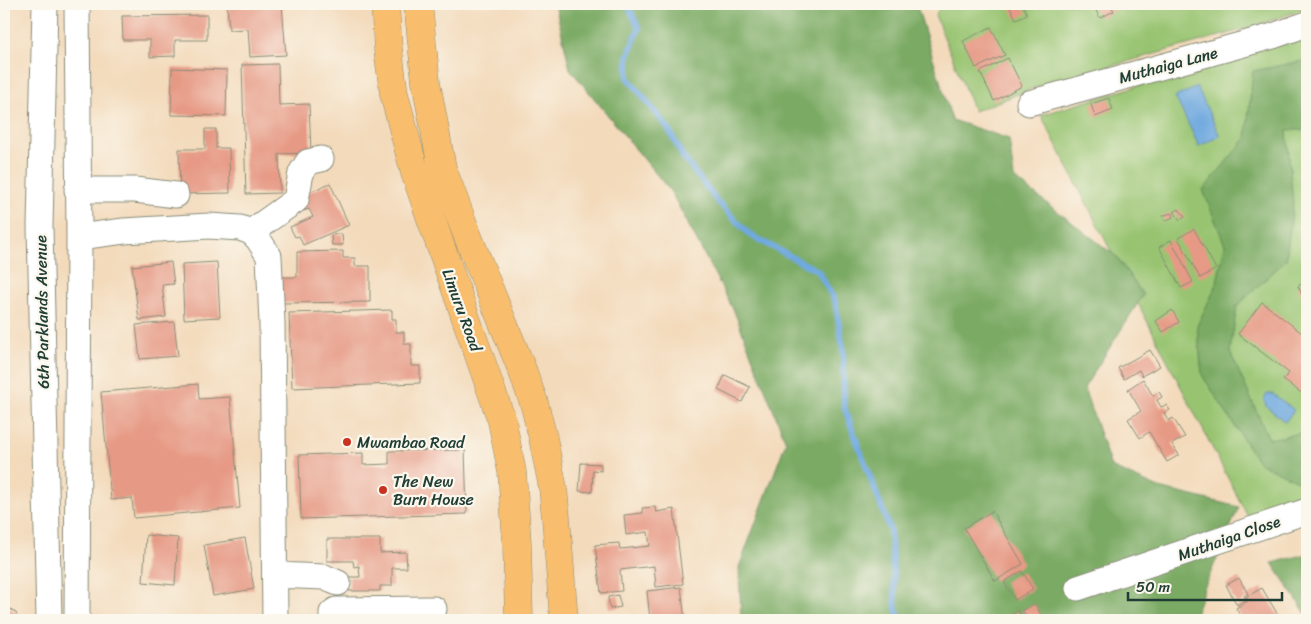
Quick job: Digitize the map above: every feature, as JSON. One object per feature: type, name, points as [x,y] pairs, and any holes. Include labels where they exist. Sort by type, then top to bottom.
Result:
[{"type":"main road","name":"Limuru Road","points":[[385,4],[394,94],[415,173],[502,421],[512,472],[517,544],[519,620]]},
{"type":"main road","points":[[418,4],[426,82],[442,168],[523,372],[534,403],[543,438],[553,488],[564,620]]},
{"type":"street","name":"6th Parklands Avenue","points":[[45,4],[40,228],[49,620]]},
{"type":"street","points":[[77,620],[78,4]]},
{"type":"street","name":"Muthaiga Lane","points":[[1029,102],[1273,36],[1307,24]]},
{"type":"street","points":[[251,232],[296,200],[301,173],[308,162],[320,159]]},
{"type":"street","points":[[77,190],[135,190],[176,195]]},
{"type":"street","points":[[79,237],[209,226],[240,228],[251,232],[269,256],[272,333],[275,620]]},
{"type":"street","name":"Muthaiga Close","points":[[1078,588],[1307,511]]},
{"type":"street","points":[[274,575],[324,577],[338,583]]},
{"type":"street","points":[[332,620],[332,613],[336,610],[434,609]]},
{"type":"green space","points":[[555,4],[919,4],[917,6],[952,120],[1009,139],[1014,178],[1117,257],[1143,295],[1084,388],[1111,467],[1159,488],[1239,507],[1205,586],[1193,620],[741,620],[739,567],[786,442],[734,311],[671,192],[570,69]]},
{"type":"green space","points":[[943,4],[1307,4],[1307,8],[1252,27],[1039,86],[974,111],[935,15]]},
{"type":"green space","points":[[1307,35],[1307,498],[1250,521],[1041,115]]},
{"type":"green space","points":[[1307,60],[1307,130],[1287,130],[1293,205],[1286,260],[1237,306],[1230,352],[1269,439],[1307,432],[1307,486],[1258,462],[1202,375],[1197,326],[1216,286],[1225,245],[1203,190],[1246,138],[1253,71]]},
{"type":"green space","points":[[1307,554],[1307,615],[1272,563]]},
{"type":"water","points":[[1197,87],[1220,136],[1199,146],[1175,97]]},
{"type":"water","points":[[1267,394],[1273,394],[1294,410],[1285,422],[1266,406],[1264,399]]},
{"type":"building","points":[[227,4],[282,4],[286,55],[250,57],[248,29],[229,30]]},
{"type":"building","points":[[1008,4],[1022,4],[1027,14],[1016,19]]},
{"type":"building","points":[[1110,4],[1114,11],[1100,18],[1093,5]]},
{"type":"building","points":[[207,15],[207,40],[175,40],[175,56],[150,57],[150,40],[123,40],[122,16]]},
{"type":"building","points":[[991,27],[1005,55],[976,68],[963,41]]},
{"type":"building","points":[[1008,58],[1022,86],[994,101],[980,72]]},
{"type":"building","points":[[278,64],[279,105],[309,104],[311,153],[279,154],[280,193],[246,194],[242,65]]},
{"type":"building","points":[[172,68],[227,70],[226,116],[171,115]]},
{"type":"building","points":[[1109,98],[1113,110],[1095,117],[1091,104]]},
{"type":"building","points":[[205,129],[216,129],[216,148],[229,148],[230,193],[180,194],[179,149],[205,149]]},
{"type":"building","points":[[330,183],[349,225],[303,245],[299,236],[295,237],[290,227],[313,217],[309,209],[303,211],[299,200],[305,194]]},
{"type":"building","points":[[1179,209],[1185,217],[1180,220],[1174,212]]},
{"type":"building","points":[[1171,213],[1173,217],[1165,221],[1162,216]]},
{"type":"building","points":[[1194,229],[1216,269],[1200,278],[1178,238]]},
{"type":"building","points":[[342,234],[343,245],[332,245],[331,235]]},
{"type":"building","points":[[1171,240],[1193,282],[1181,288],[1159,247]]},
{"type":"building","points":[[343,251],[343,258],[355,258],[355,266],[370,266],[370,302],[280,303],[279,277],[297,277],[297,252]]},
{"type":"building","points":[[171,262],[174,284],[162,285],[166,317],[139,320],[132,266]]},
{"type":"building","points":[[217,262],[220,317],[184,319],[182,264]]},
{"type":"building","points":[[1307,281],[1307,306],[1298,286]]},
{"type":"building","points":[[1262,302],[1307,337],[1306,396],[1283,380],[1289,373],[1238,334]]},
{"type":"building","points":[[392,310],[392,319],[396,319],[396,332],[404,332],[404,344],[411,344],[411,366],[420,366],[420,383],[292,388],[289,313]]},
{"type":"building","points":[[1172,310],[1179,322],[1163,332],[1156,321]]},
{"type":"building","points":[[174,322],[178,356],[140,359],[136,325]]},
{"type":"building","points":[[1150,350],[1160,366],[1142,376],[1139,370],[1124,379],[1118,368]]},
{"type":"building","points":[[725,375],[750,387],[742,402],[718,390]]},
{"type":"building","points":[[1143,379],[1153,396],[1159,392],[1162,397],[1157,400],[1161,407],[1166,405],[1170,410],[1164,413],[1168,421],[1173,418],[1185,437],[1172,444],[1179,455],[1167,462],[1149,432],[1140,438],[1128,419],[1141,411],[1128,389]]},
{"type":"building","points":[[198,384],[199,399],[230,397],[240,508],[134,518],[132,498],[111,500],[101,392]]},
{"type":"building","name":"The New Burn House","points":[[465,450],[467,514],[301,519],[299,455],[363,453],[363,465],[389,464],[389,451]]},
{"type":"building","points":[[581,463],[601,464],[601,471],[593,470],[592,492],[579,491]]},
{"type":"building","points":[[655,507],[656,512],[674,509],[683,584],[656,587],[654,566],[620,570],[622,591],[601,593],[595,545],[619,543],[620,549],[650,546],[648,532],[626,535],[624,515],[643,513],[642,508]]},
{"type":"building","points":[[992,511],[1023,564],[995,581],[964,528]]},
{"type":"building","points":[[146,535],[178,538],[175,585],[143,582]]},
{"type":"building","points":[[245,538],[254,589],[213,596],[204,545]]},
{"type":"building","points":[[327,539],[380,539],[380,553],[406,552],[407,568],[392,568],[392,586],[380,586],[380,591],[349,591],[349,577],[360,577],[359,566],[354,567],[353,561],[327,561]]},
{"type":"building","points":[[1022,571],[1033,589],[1015,600],[1004,582]]},
{"type":"building","points":[[1239,578],[1248,594],[1244,596],[1246,599],[1237,605],[1226,585]]},
{"type":"building","points":[[681,587],[685,620],[650,620],[647,591]]},
{"type":"building","points":[[1262,588],[1281,620],[1243,620],[1236,608],[1248,601],[1246,597]]},
{"type":"building","points":[[618,595],[621,607],[610,609],[608,597]]},
{"type":"building","points":[[1035,604],[1044,620],[1028,620],[1022,610]]},
{"type":"building","points":[[6,605],[17,614],[12,620],[4,620]]},
{"type":"building","points":[[1018,611],[1023,620],[1001,620]]},
{"type":"waterway","points":[[627,4],[639,28],[628,56],[628,78],[668,128],[683,157],[717,201],[750,235],[818,271],[835,301],[843,348],[844,407],[890,530],[896,610],[901,620]]},
{"type":"place","name":"Mwambao Road","points":[[347,442]]},
{"type":"place","name":"The New Burn House","points":[[383,490]]}]
